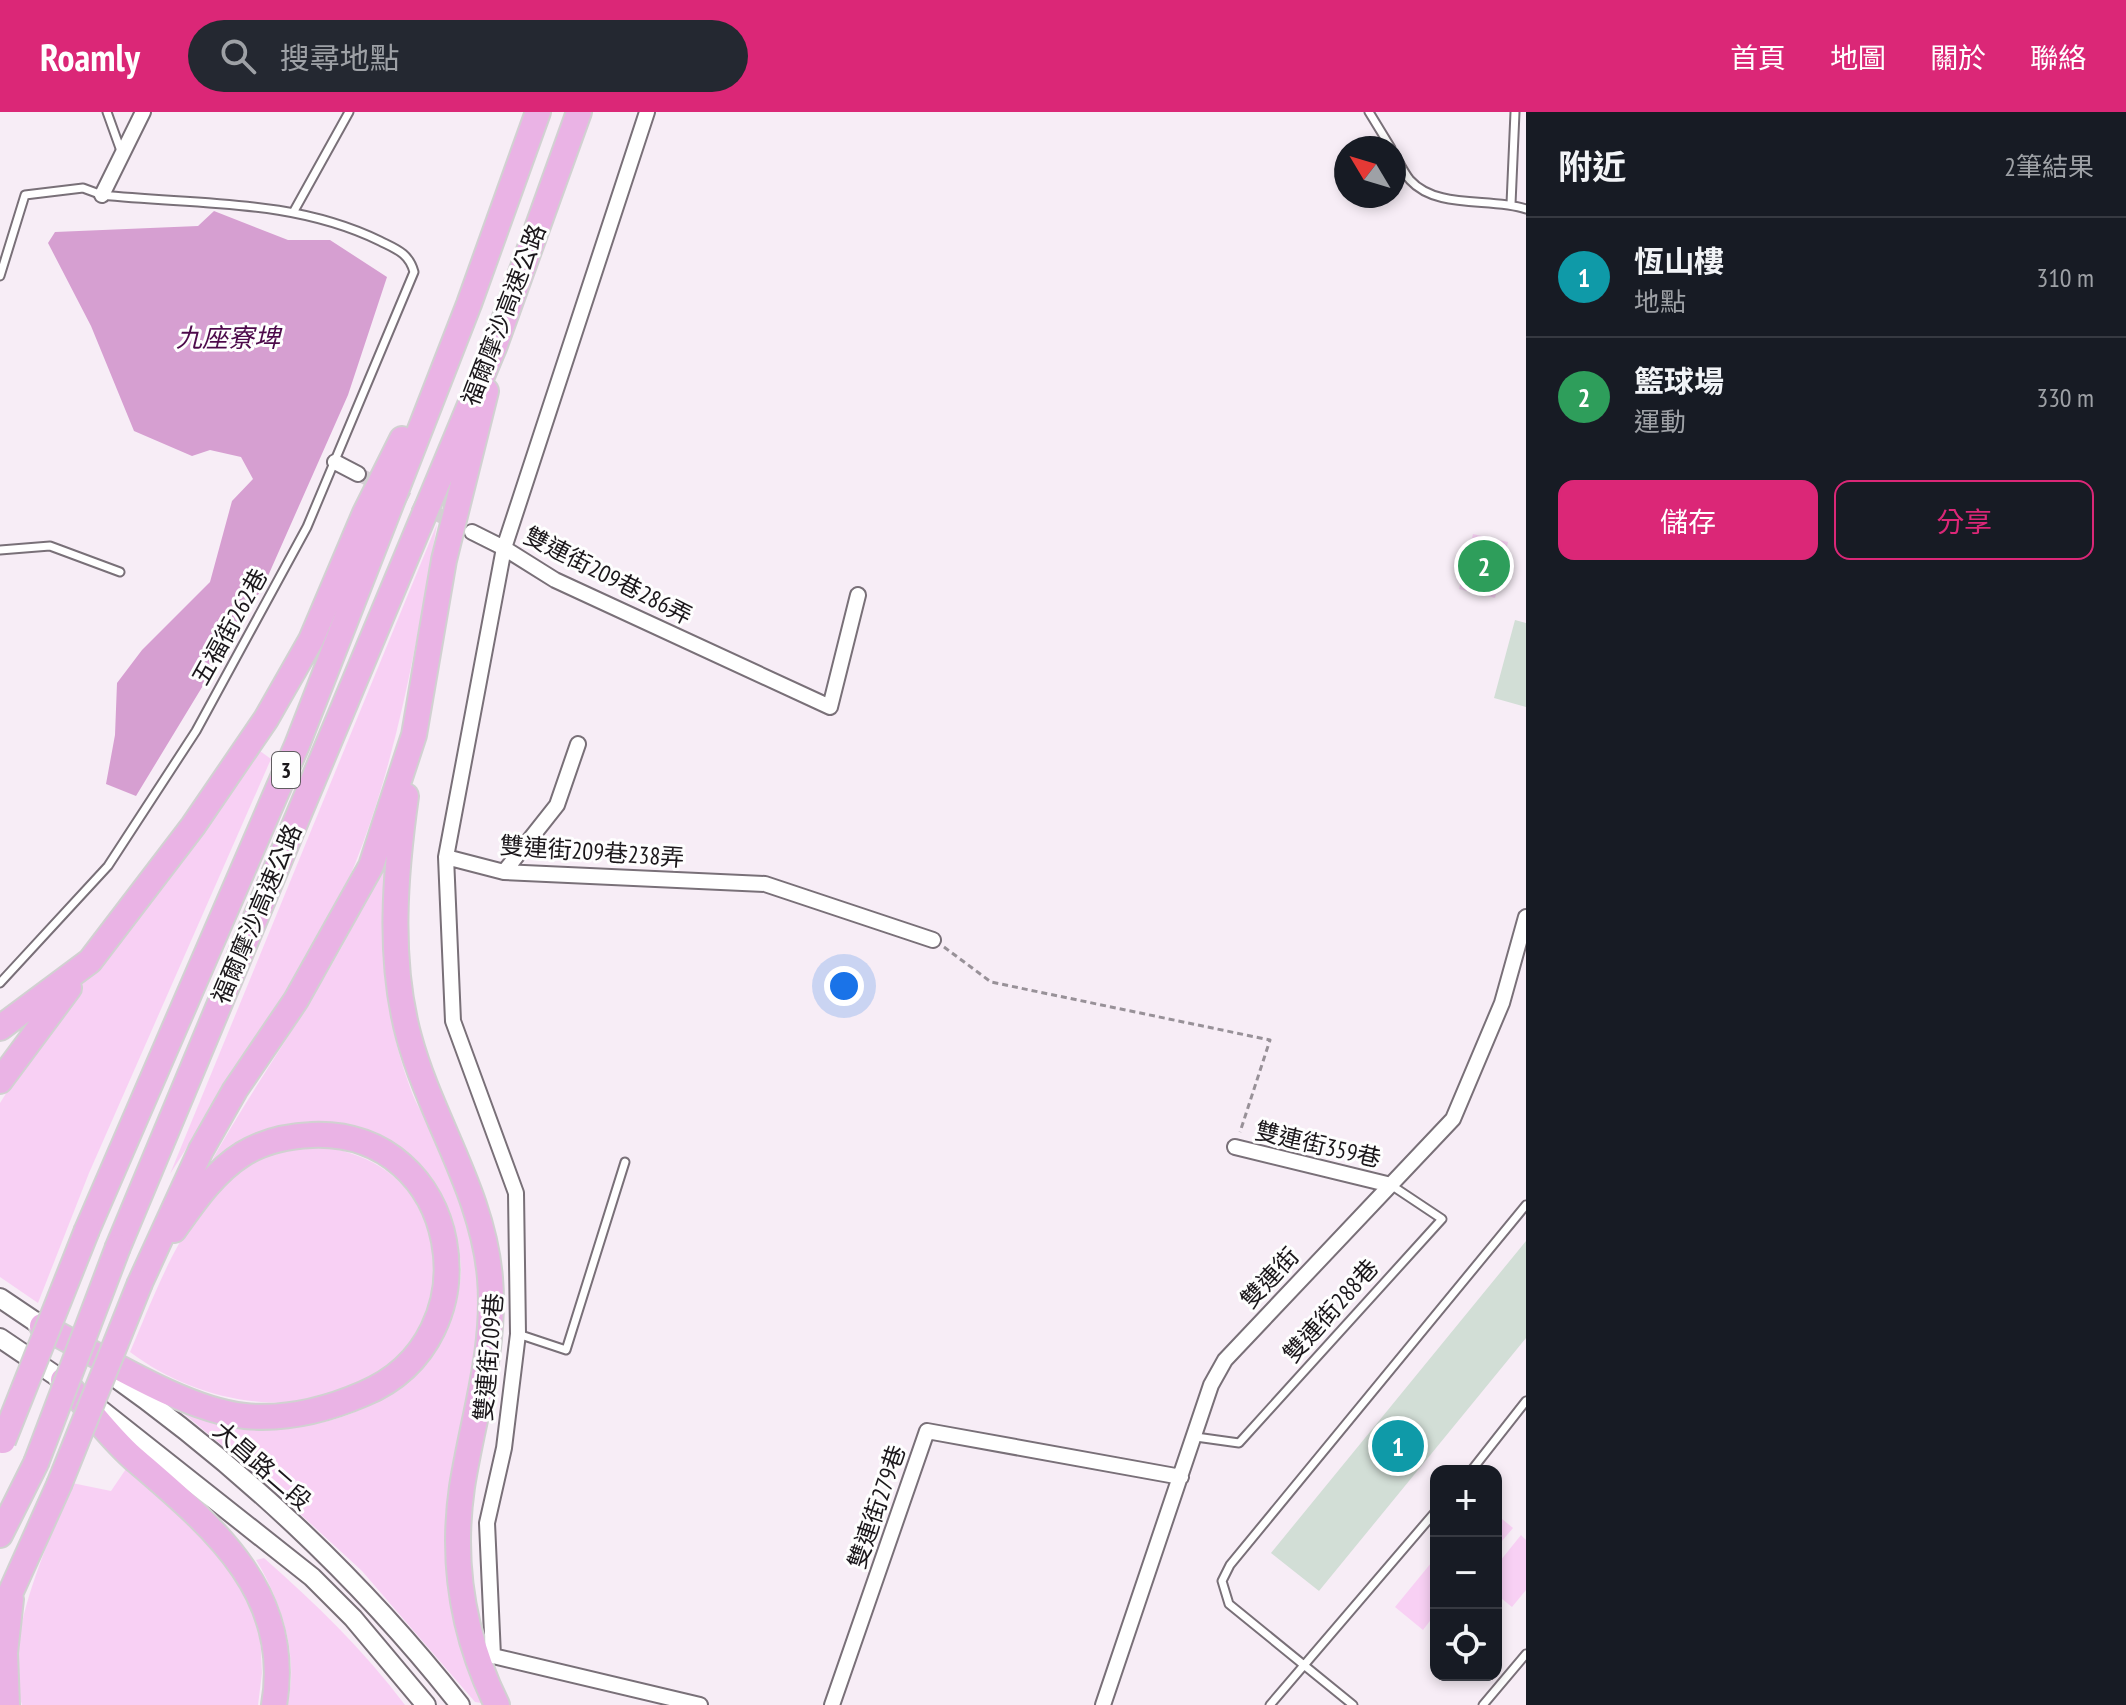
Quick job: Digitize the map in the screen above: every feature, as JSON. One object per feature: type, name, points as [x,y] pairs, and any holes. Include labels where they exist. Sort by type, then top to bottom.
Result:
[{"type":"highway","name":"福爾摩沙高速公路","points":[[2,1445],[87,1230],[297,745],[469,304],[538,112]]},
{"type":"highway","name":"福爾摩沙高速公路","points":[[0,1535],[36,1463],[118,1247],[495,345],[579,112]]},
{"type":"highway","points":[[0,1081],[193,826],[266,719],[311,640],[365,513],[469,304]]},
{"type":"highway","points":[[495,345],[478,436],[444,560],[414,735],[399,841],[395,939],[409,1037],[476,1209],[490,1275],[486,1368],[462,1489],[457,1560],[471,1642],[497,1705]]},
{"type":"highway","points":[[0,1616],[59,1485],[169,1214],[235,1090],[296,1000],[371,866],[414,735]]},
{"type":"highway","points":[[0,1028],[90,961]]},
{"type":"highway","points":[[42,1326],[175,1394],[217,1410],[273,1417],[316,1412],[377,1388],[396,1377],[426,1341],[440,1315],[448,1284],[448,1256],[442,1230],[420,1184],[402,1166],[354,1141],[326,1135],[284,1137],[243,1154],[213,1179],[145,1274]]},
{"type":"highway","points":[[63,1380],[130,1456],[218,1533],[252,1581],[269,1623],[275,1664],[274,1705]]},
{"type":"highway","points":[[7,1705],[5,1653],[13,1585]]},
{"type":"main road","name":"大昌路二段","points":[[0,1298],[135,1392],[244,1479],[381,1610],[460,1705]]},
{"type":"main road","points":[[0,1338],[63,1380],[312,1577],[353,1618],[426,1705]]},
{"type":"street","points":[[102,195],[143,112]]},
{"type":"street","name":"雙連街209巷286弄","points":[[647,112],[504,548],[555,580],[830,707],[858,595]]},
{"type":"street","points":[[335,462],[358,474]]},
{"type":"street","points":[[446,857],[504,548],[472,532]]},
{"type":"street","points":[[504,872],[557,805],[578,744]]},
{"type":"street","name":"雙連街209巷238弄","points":[[446,857],[504,872],[765,884],[933,940]]},
{"type":"street","name":"雙連街209巷","points":[[446,857],[453,1021],[516,1193],[518,1334],[504,1448],[487,1523],[493,1656],[700,1705]]},
{"type":"street","name":"雙連街","points":[[1103,1705],[1196,1437],[1211,1385],[1225,1360],[1453,1119],[1502,1003],[1526,917]]},
{"type":"street","name":"雙連街359巷","points":[[1235,1147],[1391,1185]]},
{"type":"street","name":"雙連街279巷","points":[[832,1705],[927,1431],[1181,1477]]},
{"type":"lane","points":[[107,112],[123,156]]},
{"type":"lane","points":[[0,276],[25,195],[83,188],[102,195],[294,211],[349,112]]},
{"type":"lane","points":[[1369,112],[1384,136]]},
{"type":"lane","points":[[1511,204],[1515,112]]},
{"type":"lane","points":[[1406,172],[1412,182],[1446,199],[1511,204],[1526,209]]},
{"type":"lane","name":"五福街262巷","points":[[0,983],[108,866],[196,731],[307,527],[414,272],[411,260],[401,251],[350,226],[294,211]]},
{"type":"lane","points":[[0,550],[50,546],[120,572]]},
{"type":"lane","points":[[518,1334],[566,1350],[625,1162]]},
{"type":"lane","name":"雙連街288巷","points":[[1196,1437],[1239,1443],[1442,1219],[1391,1185]]},
{"type":"lane","points":[[1353,1705],[1229,1604],[1222,1581],[1230,1565],[1526,1205]]},
{"type":"lane","points":[[1476,1465],[1526,1401]]},
{"type":"lane","points":[[1270,1705],[1430,1518]]},
{"type":"lane","points":[[1483,1705],[1526,1654]]},
{"type":"path","points":[[933,940],[991,982],[1270,1040],[1235,1147]]},
{"type":"shaded area","points":[[437,524],[398,728],[369,827],[350,875],[329,922],[292,987],[170,1174]]},
{"type":"shaded area","points":[[1473,534],[1508,542],[1495,598],[1459,589]]},
{"type":"shaded area","points":[[260,751],[271,759],[89,1173],[38,1303],[0,1277],[0,1103],[36,1046]]},
{"type":"shaded area","points":[[388,846],[383,939],[393,1030],[413,1096],[441,1150],[463,1203],[481,1277],[474,1352],[449,1485],[447,1549],[450,1580],[464,1641],[488,1704],[475,1702],[362,1571],[259,1476],[171,1403],[225,1422],[258,1428],[288,1428],[346,1416],[397,1388],[418,1369],[436,1346],[450,1319],[461,1273],[455,1233],[443,1203],[424,1176],[400,1154],[373,1137],[342,1126],[309,1123],[258,1134],[211,1162],[330,969],[371,888]]},
{"type":"shaded area","points":[[317,1145],[351,1153],[380,1167],[404,1187],[423,1216],[434,1252],[434,1287],[425,1318],[407,1346],[383,1369],[353,1387],[319,1399],[283,1403],[242,1400],[202,1390],[165,1374],[130,1352],[185,1233],[225,1182],[250,1163],[280,1149]]},
{"type":"shaded area","points":[[128,1466],[188,1518],[227,1562],[260,1629],[262,1673],[258,1705],[22,1705],[17,1680],[17,1652],[22,1622],[40,1563],[72,1483],[111,1491]]},
{"type":"shaded area","points":[[1502,1519],[1513,1528],[1502,1541]]},
{"type":"shaded area","points":[[1521,1535],[1526,1540],[1526,1590],[1512,1607],[1502,1599],[1502,1559]]},
{"type":"shaded area","points":[[264,1558],[338,1628],[405,1705],[287,1705],[291,1668],[289,1649],[280,1611],[256,1560]]},
{"type":"shaded area","points":[[1430,1564],[1430,1621],[1423,1630],[1395,1607]]},
{"type":"water","name":"九座寮埤","points":[[214,211],[288,240],[330,240],[387,277],[348,395],[264,585],[136,796],[106,784],[115,735],[117,683],[142,650],[210,582],[232,501],[253,479],[241,457],[210,450],[192,456],[134,431],[91,326],[48,243],[55,232],[198,226]]},
{"type":"building","points":[[1515,620],[1526,623],[1526,707],[1494,698]]},
{"type":"building","points":[[1526,1241],[1526,1338],[1319,1591],[1271,1553]]},
{"type":"tunnel","points":[[358,474],[472,532]]},
{"type":"place","name":"籃球場","points":[[1484,566]]},
{"type":"place","name":"恆山樓","points":[[1398,1446]]}]
